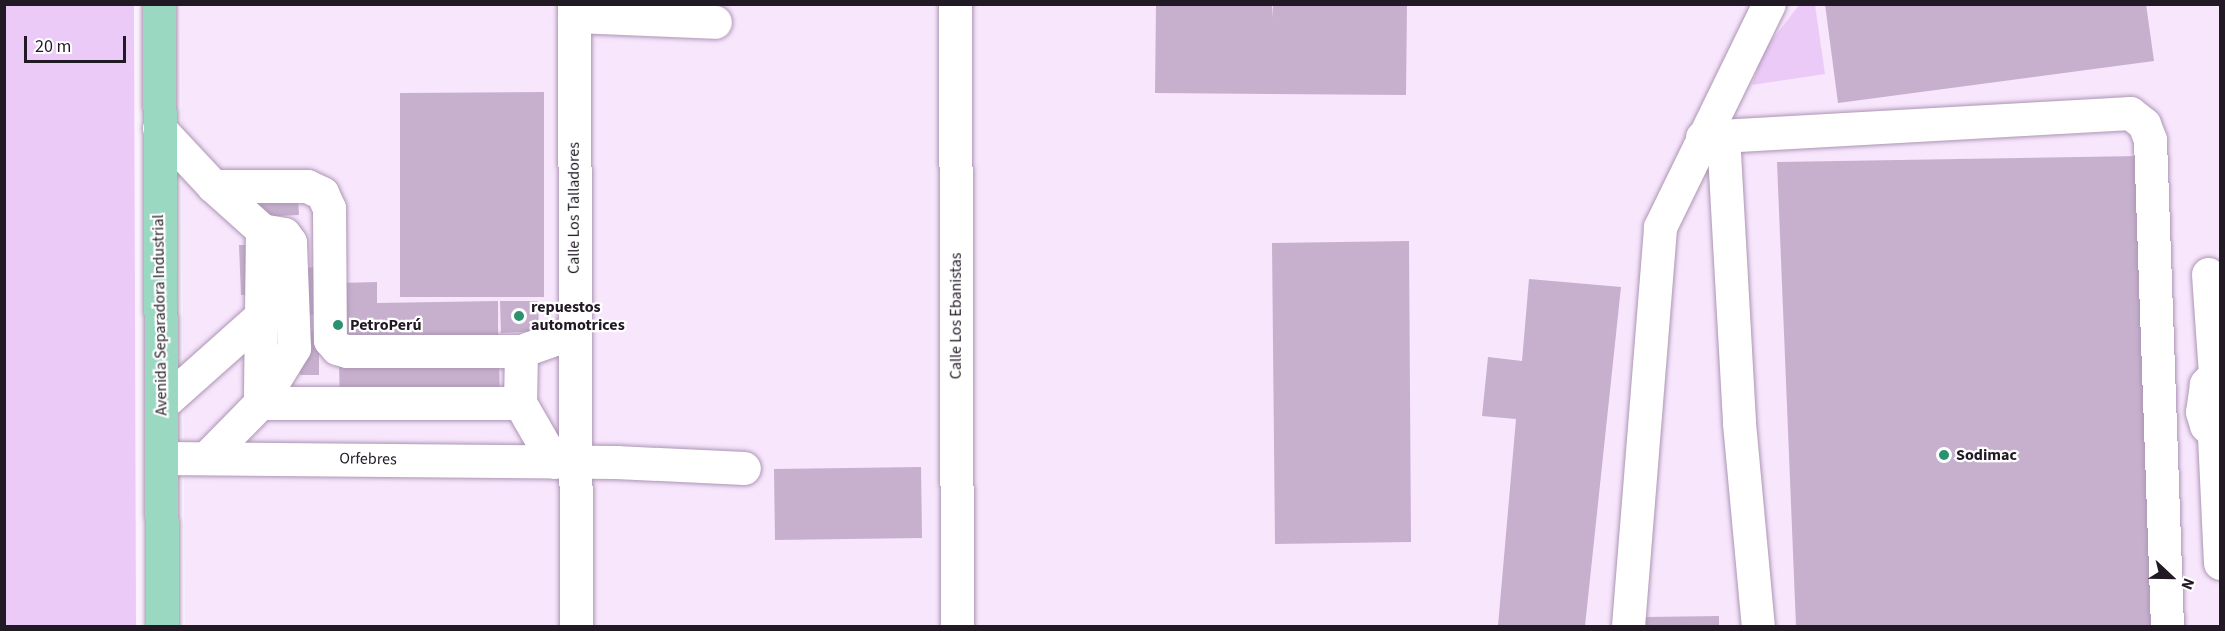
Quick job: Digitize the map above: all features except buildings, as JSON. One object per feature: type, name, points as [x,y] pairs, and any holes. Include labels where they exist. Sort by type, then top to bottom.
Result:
[{"type":"main road","name":"Avenida Separadora Industrial","points":[[159,4],[162,627]]},
{"type":"street","name":"Calle Los Ebanistas","points":[[955,4],[957,627]]},
{"type":"street","points":[[1628,627],[1660,227],[1713,136],[1769,4]]},
{"type":"street","points":[[574,10],[715,22]]},
{"type":"street","name":"Calle Los Talladores","points":[[574,10],[574,332],[564,462],[576,627]]},
{"type":"street","points":[[1713,136],[2130,114],[2144,124],[2150,140],[2167,627]]},
{"type":"street","points":[[159,128],[213,186],[262,230],[284,234],[290,242],[294,348],[260,403],[207,457]]},
{"type":"street","points":[[1713,136],[1758,627]]},
{"type":"street","points":[[213,186],[308,186],[322,193],[329,208],[330,340],[337,348],[347,351],[521,351],[574,332]]},
{"type":"street","points":[[260,403],[262,230]]},
{"type":"street","points":[[2208,274],[2218,371],[2206,384],[2202,412],[2217,438],[2220,562]]},
{"type":"street","points":[[161,405],[261,316]]},
{"type":"street","points":[[521,351],[520,404],[564,462]]},
{"type":"street","points":[[260,403],[520,404]]},
{"type":"street","name":"Orfebres","points":[[162,458],[564,462],[744,468]]},
{"type":"shaded area","points":[[4,5],[134,5],[136,626],[5,626]]},
{"type":"shaded area","points":[[181,5],[2220,5],[2220,626],[185,626]]},
{"type":"shaded area","points":[[1799,5],[1815,5],[1825,74],[1752,85],[1763,52]]},
{"type":"place","name":"repuestos automotrices","points":[[519,316]]},
{"type":"place","name":"PetroPerú","points":[[338,325]]},
{"type":"place","name":"Sodimac","points":[[1944,455]]}]
